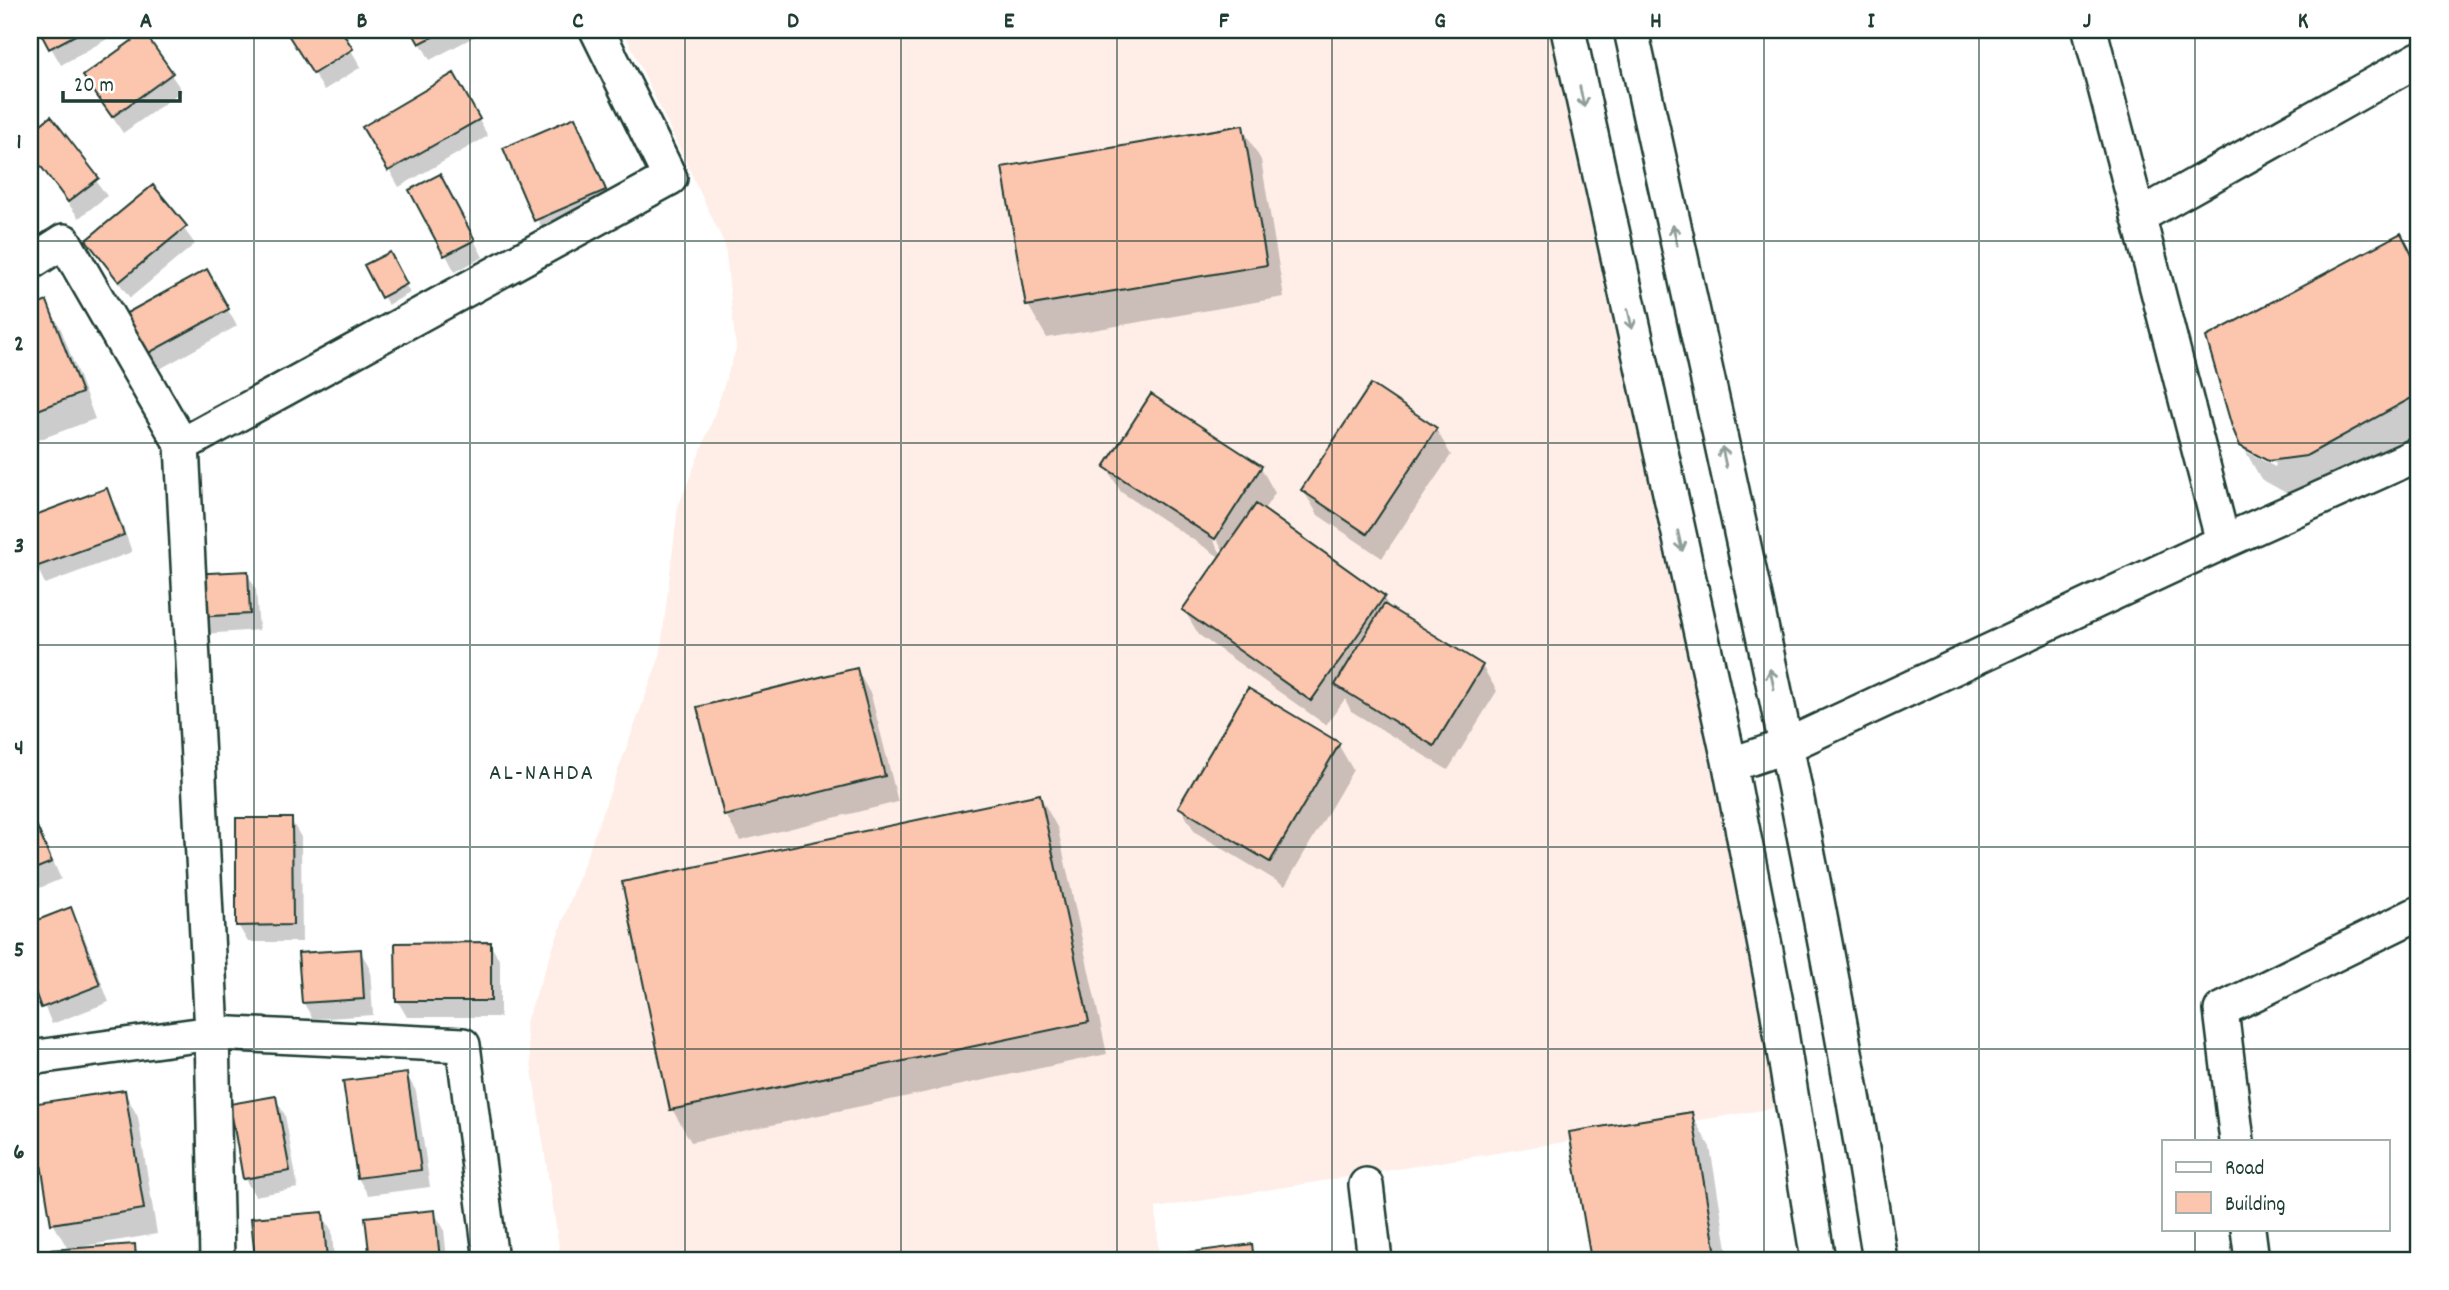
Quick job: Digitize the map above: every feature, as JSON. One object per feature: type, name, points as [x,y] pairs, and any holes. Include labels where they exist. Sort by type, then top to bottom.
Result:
[{"type":"street","points":[[182,445],[670,178],[597,30]]},
{"type":"street","points":[[1568,30],[1730,765],[1777,1008],[1818,1260]]},
{"type":"street","points":[[1631,30],[1786,746],[1858,1118],[1880,1260]]},
{"type":"street","points":[[2090,30],[2223,542]]},
{"type":"street","points":[[2138,217],[2419,60]]},
{"type":"street","points":[[30,263],[64,241],[182,445],[212,1032],[217,1260]]},
{"type":"street","points":[[1730,765],[1786,746],[2223,542],[2419,454]]},
{"type":"street","points":[[2237,1140],[2221,1010],[2419,913]]},
{"type":"street","points":[[30,1058],[212,1032],[463,1045],[491,1260]]},
{"type":"street","points":[[1366,1185],[1375,1260]]},
{"type":"street","points":[[2248,1230],[2252,1260]]},
{"type":"shaded area","points":[[623,30],[1565,30],[1781,1107],[1156,1208],[1159,1260],[561,1260],[525,1024],[660,656],[678,507],[710,427],[736,349],[725,245]]},
{"type":"building","points":[[39,30],[85,30],[49,49]]},
{"type":"building","points":[[285,30],[341,30],[353,49],[313,74]]},
{"type":"building","points":[[411,30],[446,30],[419,44]]},
{"type":"building","points":[[144,32],[173,73],[112,117],[83,76]]},
{"type":"building","points":[[454,73],[480,119],[388,171],[362,127]]},
{"type":"building","points":[[51,116],[99,178],[68,202],[30,152],[30,133]]},
{"type":"building","points":[[575,117],[606,190],[534,221],[503,148]]},
{"type":"building","points":[[1243,125],[1267,265],[1026,306],[1002,167]]},
{"type":"building","points":[[440,174],[475,240],[444,256],[409,190]]},
{"type":"building","points":[[153,185],[187,226],[119,282],[86,240]]},
{"type":"building","points":[[2401,233],[2419,269],[2419,394],[2306,456],[2268,461],[2240,446],[2206,337]]},
{"type":"building","points":[[390,252],[407,284],[381,298],[364,265]]},
{"type":"building","points":[[207,269],[229,309],[147,354],[125,314]]},
{"type":"building","points":[[47,301],[82,393],[30,413],[30,308]]},
{"type":"building","points":[[1371,384],[1437,428],[1367,534],[1301,490]]},
{"type":"building","points":[[1151,394],[1262,466],[1215,539],[1104,467]]},
{"type":"building","points":[[107,488],[124,535],[33,568],[30,558],[30,517]]},
{"type":"building","points":[[1256,504],[1385,596],[1311,701],[1182,610]]},
{"type":"building","points":[[248,571],[250,614],[193,617],[190,574]]},
{"type":"building","points":[[1384,604],[1483,665],[1434,746],[1335,685]]},
{"type":"building","points":[[857,668],[885,776],[724,816],[697,707]]},
{"type":"building","points":[[1248,688],[1340,743],[1270,862],[1178,807]]},
{"type":"building","points":[[1040,794],[1089,1022],[670,1110],[622,882]]},
{"type":"building","points":[[30,810],[52,862],[30,871]]},
{"type":"building","points":[[236,818],[292,818],[293,925],[236,926]]},
{"type":"building","points":[[71,907],[100,985],[41,1008],[30,978],[30,923]]},
{"type":"building","points":[[491,942],[491,1001],[396,1001],[395,943]]},
{"type":"building","points":[[361,949],[364,999],[302,1003],[298,953]]},
{"type":"building","points":[[407,1073],[421,1170],[357,1178],[343,1081]]},
{"type":"building","points":[[125,1090],[144,1209],[51,1224],[31,1104]]},
{"type":"building","points":[[276,1096],[290,1171],[243,1179],[230,1104]]},
{"type":"building","points":[[1692,1112],[1717,1260],[1591,1260],[1569,1132]]},
{"type":"building","points":[[435,1210],[440,1260],[370,1260],[365,1217]]},
{"type":"building","points":[[323,1212],[327,1260],[255,1260],[251,1218]]},
{"type":"building","points":[[135,1244],[136,1260],[51,1260],[50,1250]]},
{"type":"building","points":[[1252,1244],[1254,1260],[1132,1260]]},
{"type":"district","name":"AL-NAHDA","points":[[542,771]]}]
